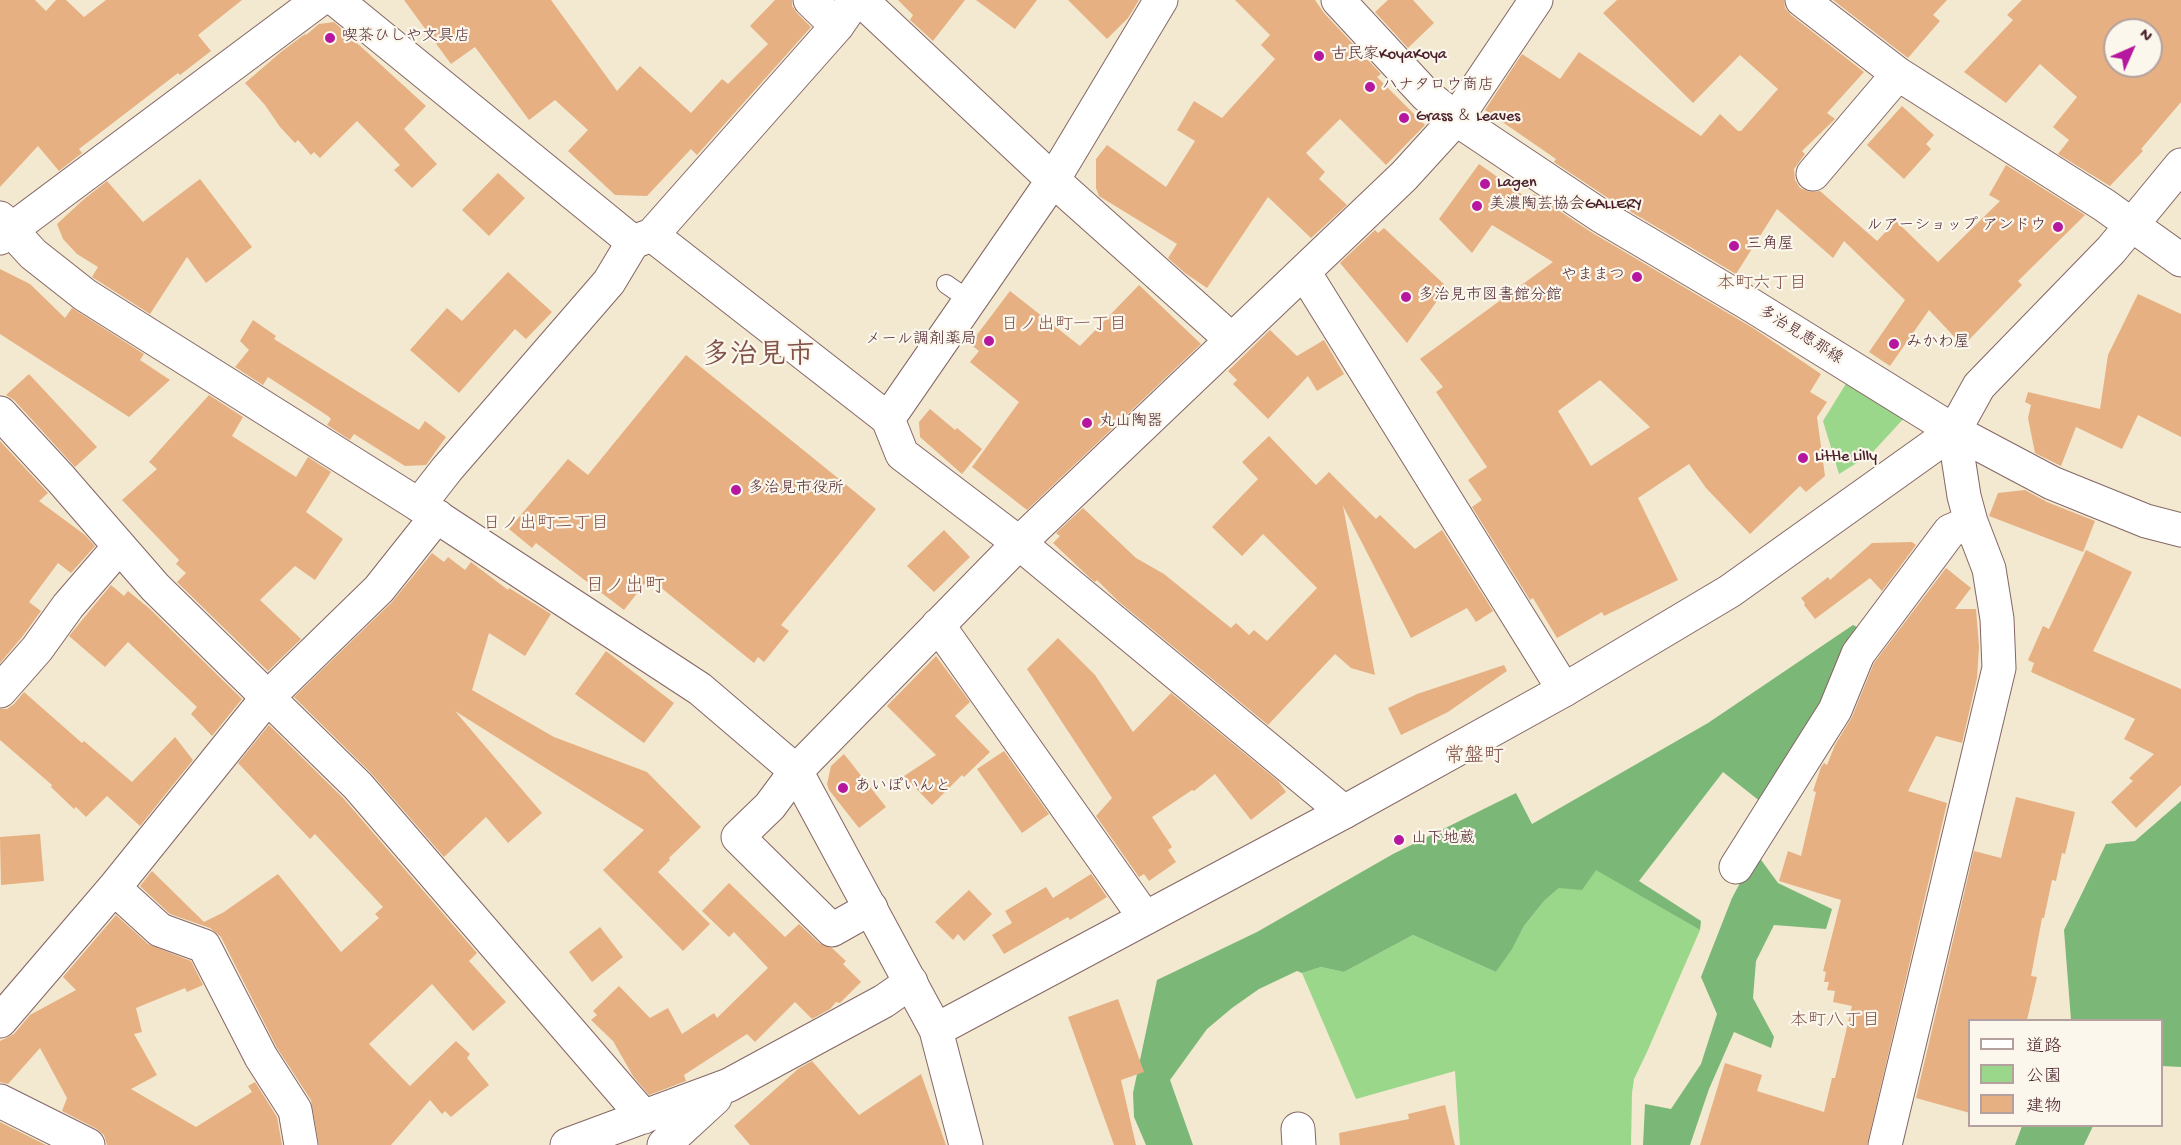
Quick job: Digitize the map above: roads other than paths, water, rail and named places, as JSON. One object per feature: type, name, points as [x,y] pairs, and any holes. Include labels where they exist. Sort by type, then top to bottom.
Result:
[{"type":"street","points":[[319,0],[48,203],[3,228],[85,296],[428,510],[700,689],[796,771],[936,1030],[966,1145]]},
{"type":"street","points":[[336,0],[643,239],[888,419],[902,454],[1019,543],[1344,812]]},
{"type":"street","points":[[0,1021],[114,888],[267,698],[379,589],[428,510],[447,469],[609,282],[643,239],[758,132],[846,13],[810,0]]},
{"type":"street","points":[[861,0],[1053,180],[1232,340]]},
{"type":"street","points":[[888,419],[957,292],[1053,180],[1161,0]]},
{"type":"street","name":"多治見恵那線","points":[[1338,0],[1426,95],[1456,119],[1601,216],[1751,305],[1954,432],[2052,483],[2146,521],[2181,530]]},
{"type":"street","points":[[871,908],[832,930],[738,837],[770,806],[796,771],[1019,543],[1404,176],[1456,119],[1536,0]]},
{"type":"street","points":[[1802,0],[1898,74],[2132,223],[2181,261]]},
{"type":"street","points":[[1812,174],[1898,74]]},
{"type":"street","points":[[936,1030],[1344,812],[1564,690],[1731,591],[1954,432],[1979,386],[2111,250],[2181,165]]},
{"type":"street","points":[[1304,272],[1564,690]]},
{"type":"street","points":[[0,413],[155,587],[358,786],[644,1118]]},
{"type":"street","points":[[1885,1145],[1999,668],[1997,619],[1989,569],[1971,522],[1954,432]]},
{"type":"street","points":[[1736,867],[1835,710],[1858,654],[1950,531],[1971,522]]},
{"type":"street","points":[[0,691],[119,547]]},
{"type":"street","points":[[938,625],[1145,918]]},
{"type":"street","points":[[114,888],[160,930],[204,946],[261,1057],[295,1110],[301,1145]]},
{"type":"street","points":[[567,1145],[729,1085],[884,1001],[911,982]]},
{"type":"street","points":[[664,1145],[729,1085]]},
{"type":"street","points":[[0,1101],[88,1145]]},
{"type":"place","name":"喫茶ひしや文具店","points":[[330,38]]},
{"type":"place","name":"古民家KoyaKoya","points":[[1319,56]]},
{"type":"place","name":"ハナタロウ商店","points":[[1370,87]]},
{"type":"place","name":"Grass ＆ Leaves","points":[[1404,118]]},
{"type":"place","name":"Lagen","points":[[1485,184]]},
{"type":"place","name":"美濃陶芸協会GALLERY","points":[[1477,206]]},
{"type":"place","name":"ルアーショップ アンドウ","points":[[2058,227]]},
{"type":"place","name":"三角屋","points":[[1734,246]]},
{"type":"place","name":"やままつ","points":[[1637,277]]},
{"type":"place","name":"多治見市図書館分館","points":[[1406,297]]},
{"type":"place","name":"メール調剤薬局","points":[[989,341]]},
{"type":"place","name":"みかわ屋","points":[[1894,344]]},
{"type":"place","name":"丸山陶器","points":[[1087,423]]},
{"type":"place","name":"Little Lilly","points":[[1803,458]]},
{"type":"place","name":"多治見市役所","points":[[736,490]]},
{"type":"place","name":"あいぽいんと","points":[[843,788]]},
{"type":"place","name":"山下地蔵","points":[[1399,840]]},
{"type":"district","name":"本町六丁目","points":[[1762,285]]},
{"type":"district","name":"日ノ出町一丁目","points":[[1064,326]]},
{"type":"district","name":"多治見市","points":[[758,358]]},
{"type":"district","name":"日ノ出町二丁目","points":[[546,525]]},
{"type":"district","name":"日ノ出町","points":[[625,588]]},
{"type":"district","name":"常盤町","points":[[1474,758]]},
{"type":"district","name":"本町八丁目","points":[[1835,1022]]}]
